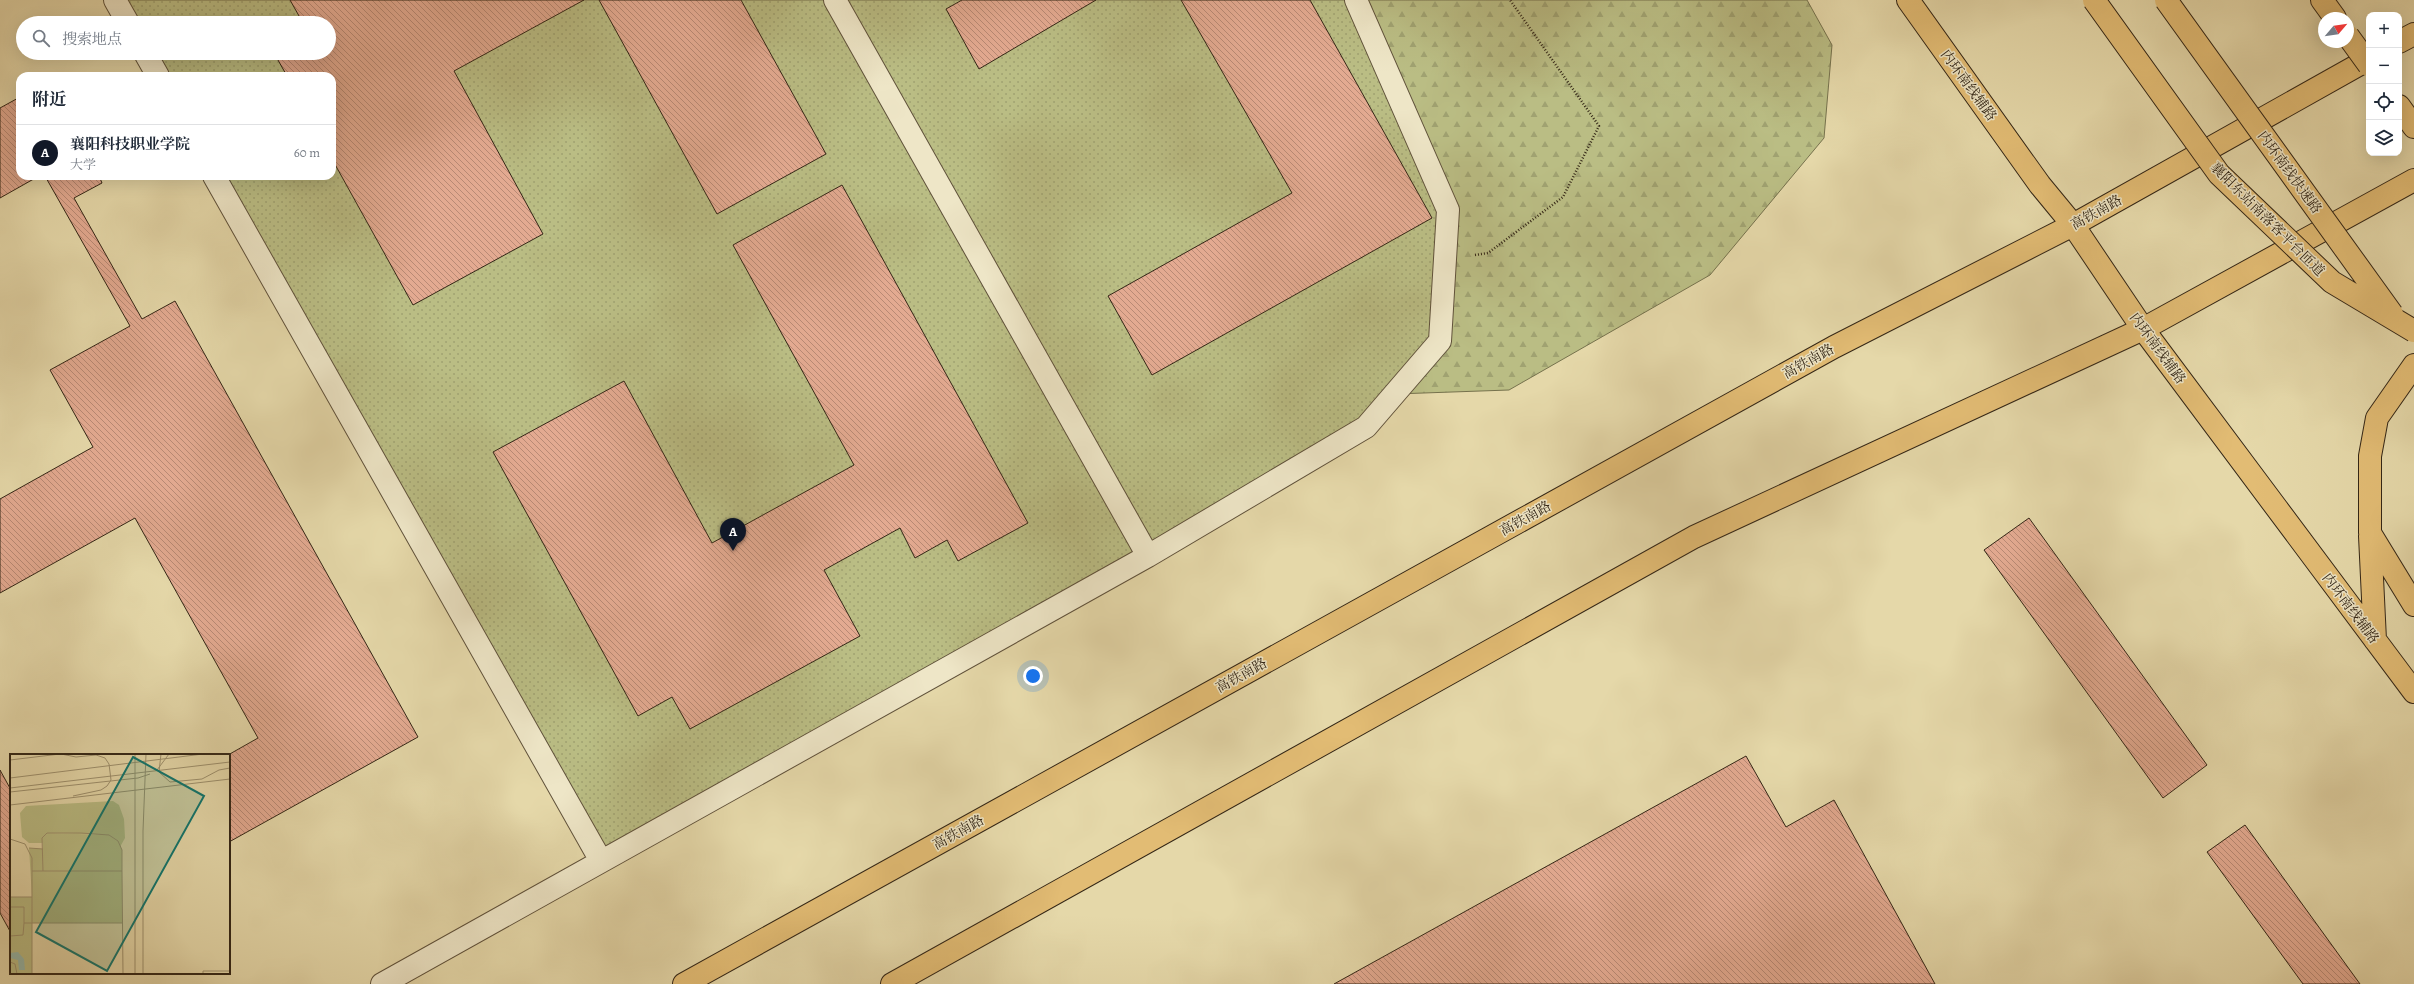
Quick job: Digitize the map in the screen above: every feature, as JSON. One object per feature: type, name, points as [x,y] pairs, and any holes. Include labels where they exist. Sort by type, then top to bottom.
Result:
[{"type":"main road","name":"内环南线辅路","points":[[1908,0],[2040,185],[2073,225],[2143,329],[2414,692]]},
{"type":"main road","name":"襄阳东站南落客平台匝道","points":[[2094,0],[2219,174],[2332,282],[2414,331]]},
{"type":"main road","name":"内环南线快速路","points":[[2166,0],[2414,343]]},
{"type":"main road","points":[[2322,0],[2331,12]]},
{"type":"main road","points":[[2402,40],[2414,34]]},
{"type":"main road","points":[[2354,44],[2366,61]]},
{"type":"main road","name":"高铁南路","points":[[684,984],[1834,347],[2073,225],[2366,61]]},
{"type":"main road","points":[[2402,110],[2414,127]]},
{"type":"main road","points":[[892,984],[1694,537],[2143,329],[2414,180]]},
{"type":"main road","points":[[2375,640],[2370,533],[2370,456],[2377,418],[2414,365]]},
{"type":"main road","points":[[2370,533],[2414,605]]},
{"type":"lane","points":[[115,0],[124,16]]},
{"type":"lane","points":[[835,0],[1148,556]]},
{"type":"lane","points":[[382,984],[1148,556],[1366,427],[1440,341],[1448,210],[1356,0]]},
{"type":"lane","points":[[149,60],[156,72]]},
{"type":"lane","points":[[216,180],[601,861]]},
{"type":"path","points":[[1446,260],[1488,253],[1563,197],[1599,126],[1510,0]]},
{"type":"green space","points":[[115,0],[1356,0],[1448,210],[1440,341],[1366,427],[601,861],[216,180],[336,180],[336,72],[156,72],[149,60],[336,60],[336,16],[124,16]]},
{"type":"green space","points":[[1356,0],[1807,0],[1832,45],[1824,138],[1710,275],[1509,390],[1395,394],[1440,341],[1448,210]]},
{"type":"building","points":[[290,0],[584,0],[454,71],[543,234],[413,305],[336,166],[336,72],[285,72],[278,60],[336,60],[336,16],[299,16]]},
{"type":"building","points":[[599,0],[741,0],[826,154],[717,214]]},
{"type":"building","points":[[962,0],[1096,0],[979,69],[946,9]]},
{"type":"building","points":[[1181,0],[1310,0],[1432,218],[1152,375],[1108,296],[1292,193]]},
{"type":"building","points":[[16,99],[16,180],[32,180],[0,198],[0,108]]},
{"type":"building","points":[[47,180],[101,180],[102,183],[74,198],[142,319],[175,301],[418,737],[230,841],[230,754],[258,738],[135,518],[0,593],[0,499],[93,447],[50,370],[130,326]]},
{"type":"building","points":[[842,185],[1028,523],[958,561],[947,540],[915,558],[900,528],[824,570],[860,636],[690,729],[672,697],[638,716],[493,452],[624,381],[712,543],[854,465],[733,245]]},
{"type":"building","points":[[2029,518],[2207,765],[2163,798],[1984,550]]},
{"type":"building","points":[[1746,756],[1786,827],[1834,800],[1935,984],[1334,984]]},
{"type":"building","points":[[0,770],[10,788],[10,931],[0,913]]},
{"type":"building","points":[[2245,825],[2360,984],[2303,984],[2207,852]]},
{"type":"place","name":"襄阳科技职业学院","points":[[733,551]]}]
